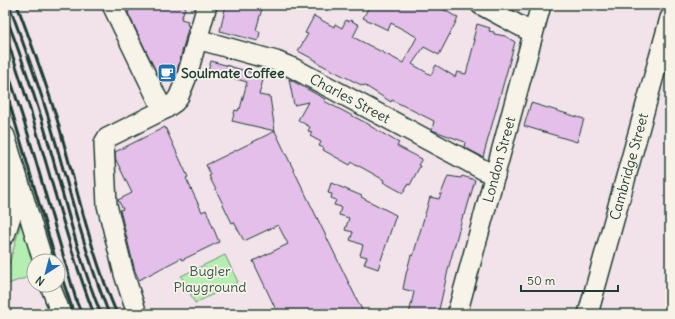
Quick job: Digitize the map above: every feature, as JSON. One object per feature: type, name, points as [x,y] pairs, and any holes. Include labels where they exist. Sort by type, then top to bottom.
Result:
[{"type":"street","points":[[112,5],[158,100],[165,109]]},
{"type":"street","points":[[137,314],[124,274],[107,205],[104,143],[107,138],[165,109],[174,102],[182,89],[207,5]]},
{"type":"street","points":[[481,5],[533,33]]},
{"type":"street","name":"London Street","points":[[457,314],[541,5]]},
{"type":"street","name":"Cambridge Street","points":[[588,314],[670,18]]},
{"type":"street","name":"Charles Street","points":[[197,39],[276,61],[293,68],[495,176]]},
{"type":"street","points":[[5,136],[8,157],[20,188],[40,253]]},
{"type":"street","points":[[5,235],[20,188]]},
{"type":"street","points":[[53,293],[61,314]]},
{"type":"green space","points":[[21,223],[31,253],[26,253],[26,278],[5,285],[5,278]]},
{"type":"green space","name":"Bugler Playground","points":[[225,255],[238,282],[195,303],[181,276]]},
{"type":"building","points":[[126,5],[186,5],[181,19],[188,21],[187,25],[189,25],[176,75],[172,82],[160,80],[128,13],[129,12]]},
{"type":"building","points":[[226,5],[263,5],[256,30],[260,32],[258,41],[220,31]]},
{"type":"building","points":[[370,5],[436,5],[458,18],[439,55],[424,47],[412,64],[431,75],[436,65],[455,77],[457,72],[466,74],[475,40],[473,40],[477,24],[490,28],[489,31],[494,32],[494,34],[505,36],[515,42],[483,157],[464,147],[465,142],[432,130],[434,121],[392,100],[391,102],[364,85],[363,86],[316,62],[317,61],[298,51],[308,34],[305,33],[314,16],[334,27],[335,24],[342,28],[346,20],[349,22],[350,20],[359,25],[353,37],[403,63],[417,37],[391,23],[388,30],[363,18]]},
{"type":"building","points":[[211,61],[264,76],[259,95],[270,97],[275,131],[232,121],[235,110],[238,111],[239,108],[240,109],[247,82],[208,71]]},
{"type":"building","points":[[289,79],[325,99],[324,101],[370,125],[399,143],[397,146],[422,159],[410,185],[408,184],[403,193],[383,182],[384,180],[352,162],[350,165],[323,150],[324,148],[319,146],[321,142],[310,136],[312,132],[308,131],[310,127],[298,120],[308,102],[294,105]]},
{"type":"building","points":[[531,103],[584,119],[577,142],[524,126]]},
{"type":"building","points":[[165,127],[188,177],[186,178],[202,212],[206,210],[219,242],[182,260],[181,258],[139,280],[135,271],[120,210],[123,209],[118,200],[132,193],[116,160],[115,152]]},
{"type":"building","points":[[275,131],[364,314],[278,314],[253,261],[288,244],[278,225],[244,241],[234,222],[232,223],[209,176],[211,175],[206,165]]},
{"type":"building","points":[[448,176],[461,178],[462,176],[475,180],[465,215],[463,215],[438,314],[409,314],[414,292],[403,289],[411,255],[413,256],[430,197],[439,199]]},
{"type":"building","points":[[331,183],[362,196],[361,197],[396,215],[378,269],[364,264],[367,257],[360,255],[363,245],[350,240],[353,232],[345,230],[349,218],[339,215],[341,207],[334,205],[336,200],[331,198],[332,194],[328,193]]},
{"type":"railway","points":[[9,5],[41,95],[85,244],[109,314]]},
{"type":"railway","points":[[17,5],[49,95],[92,245],[117,314]]},
{"type":"railway","points":[[5,14],[37,104],[83,266],[101,314]]},
{"type":"railway","points":[[5,35],[29,105],[70,245],[94,314]]},
{"type":"railway","points":[[5,63],[28,134],[77,303],[82,314]]},
{"type":"railway","points":[[5,88],[54,253]]},
{"type":"railway","points":[[66,290],[74,314]]},
{"type":"place","name":"Soulmate Coffee","points":[[167,73]]}]
